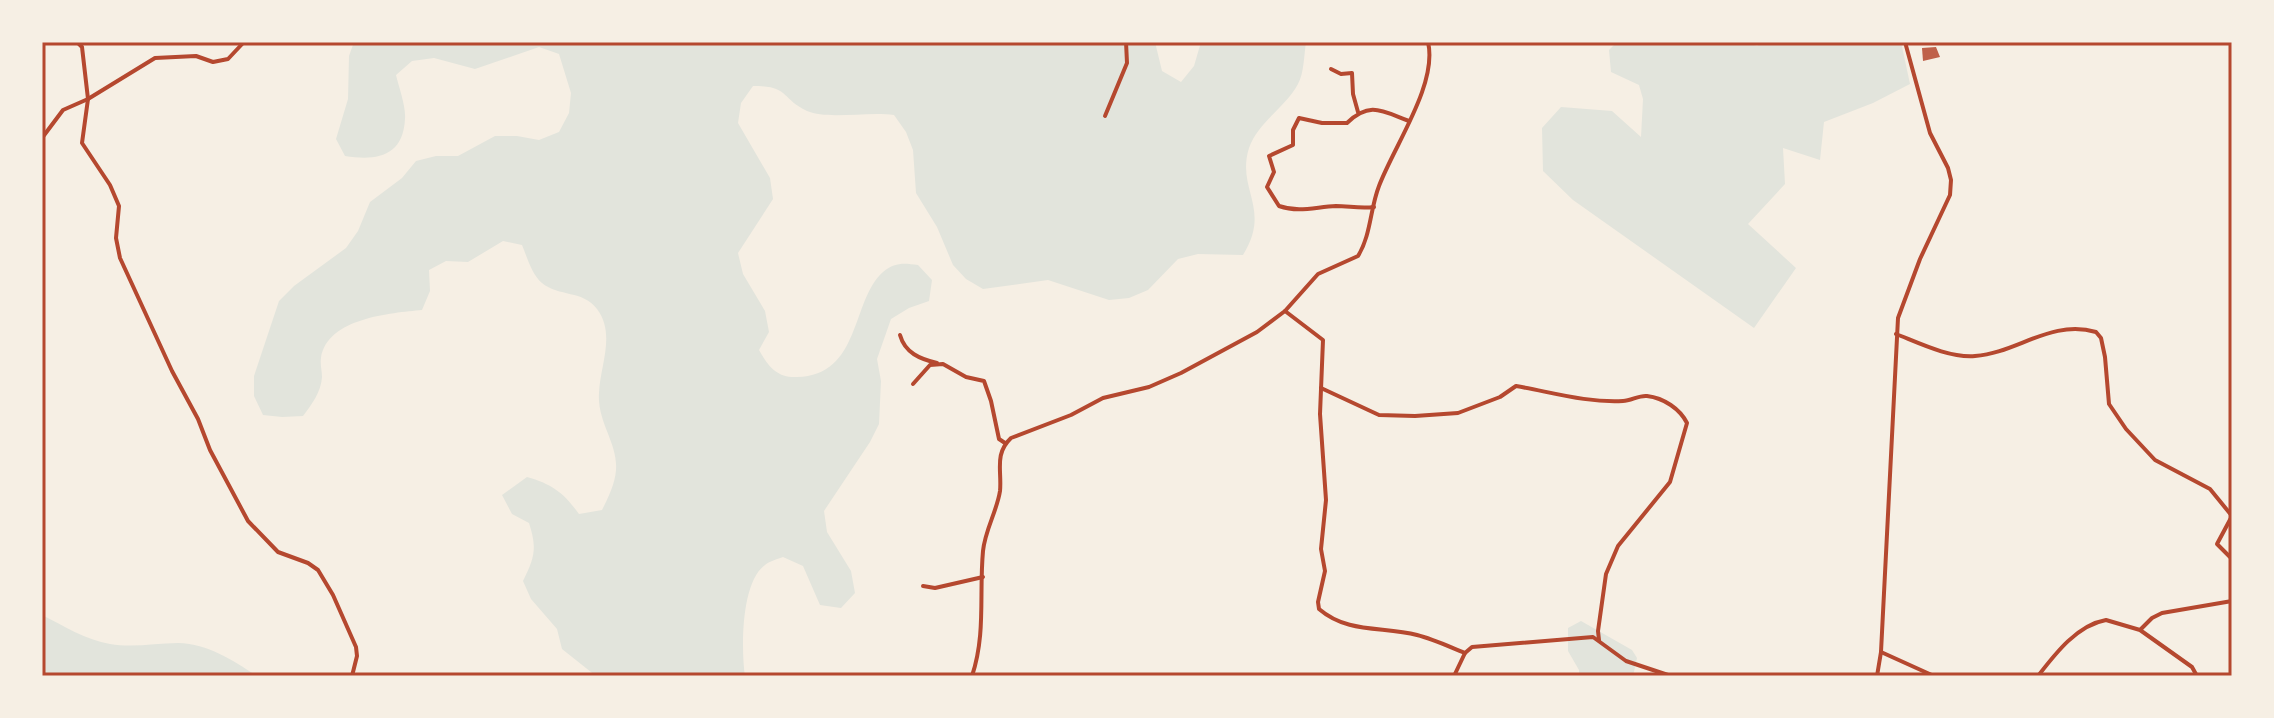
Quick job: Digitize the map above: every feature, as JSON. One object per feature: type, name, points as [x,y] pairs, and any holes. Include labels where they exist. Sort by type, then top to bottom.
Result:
[{"type":"street","points":[[77,42],[82,47],[88,99],[82,143],[110,185],[119,206],[116,238],[120,258],[217,465],[248,521],[278,552],[308,563],[326,581],[356,647],[352,676]]},
{"type":"street","points":[[42,138],[63,110],[88,99],[155,58],[196,56],[213,62],[228,59],[244,42]]},
{"type":"street","points":[[1105,116],[1127,63],[1126,42]]},
{"type":"street","points":[[972,676],[981,639],[984,540],[1000,489],[1000,455],[1005,443],[1087,405],[1149,387],[1248,338],[1285,311],[1318,274],[1358,256],[1369,229],[1379,184],[1409,121],[1430,65],[1428,42]]},
{"type":"street","points":[[1877,676],[1881,652],[1896,334],[1904,300],[1950,195],[1951,180],[1930,133],[1905,42]]},
{"type":"street","points":[[1331,69],[1341,74],[1352,73],[1358,112]]},
{"type":"street","points":[[1374,207],[1357,210],[1339,206],[1293,211],[1279,206],[1267,187],[1274,172],[1269,156],[1293,145],[1293,130],[1299,118],[1322,123],[1347,123],[1358,112],[1376,108],[1409,121]]},
{"type":"street","points":[[1285,311],[1322,339],[1320,430],[1326,500],[1321,549],[1325,571],[1319,609],[1354,627],[1416,634],[1465,653]]},
{"type":"street","points":[[1896,334],[1951,353],[1977,356],[2053,331],[2080,329],[2096,332],[2101,338],[2105,357],[2109,404],[2126,429],[2155,460],[2210,489],[2232,516],[2217,544],[2232,559]]},
{"type":"street","points":[[900,335],[902,343],[921,359],[943,364],[966,377],[984,381],[999,439],[1005,443]]},
{"type":"street","points":[[913,384],[930,365],[943,364]]},
{"type":"street","points":[[1321,388],[1379,415],[1458,413],[1489,402],[1516,386],[1570,397],[1623,401],[1645,396],[1660,400],[1681,412],[1687,423],[1670,482],[1618,546],[1606,574],[1599,640]]},
{"type":"street","points":[[923,586],[935,588],[983,577]]},
{"type":"street","points":[[2140,630],[2162,613],[2232,601]]},
{"type":"street","points":[[2038,676],[2061,647],[2102,620],[2116,621],[2140,630],[2189,665],[2197,676]]},
{"type":"street","points":[[1454,676],[1465,653],[1472,647],[1593,637],[1626,661],[1671,676]]},
{"type":"street","points":[[1881,652],[1934,676]]},
{"type":"shaded area","points":[[354,42],[1155,42],[1162,71],[1181,82],[1194,66],[1201,42],[1306,42],[1298,84],[1259,130],[1249,148],[1246,163],[1254,224],[1243,255],[1198,254],[1178,259],[1148,290],[1129,298],[1109,300],[1048,280],[983,289],[966,279],[953,265],[937,227],[916,193],[913,150],[906,132],[894,115],[816,114],[798,106],[779,90],[753,86],[741,103],[738,123],[770,178],[773,199],[738,253],[743,274],[765,311],[769,332],[759,350],[770,366],[779,373],[797,377],[818,373],[833,364],[844,351],[873,285],[892,266],[918,265],[932,280],[929,301],[891,319],[877,359],[881,381],[879,424],[824,511],[827,532],[851,571],[855,593],[841,608],[820,605],[803,566],[783,557],[765,565],[751,586],[744,617],[745,676],[596,676],[562,649],[557,629],[531,599],[523,581],[534,552],[532,532],[529,523],[512,514],[502,495],[527,477],[557,490],[579,514],[602,510],[613,486],[616,470],[614,451],[599,404],[606,350],[605,329],[603,319],[591,303],[538,280],[522,245],[503,241],[468,262],[446,261],[429,270],[430,291],[422,310],[362,320],[335,334],[321,358],[322,377],[318,393],[303,416],[263,415],[254,396],[254,376],[279,301],[294,286],[346,248],[358,231],[370,202],[402,178],[416,161],[436,156],[458,156],[495,136],[539,140],[559,132],[569,113],[571,93],[559,54],[539,47],[475,69],[434,58],[412,61],[396,75],[405,114],[399,142],[386,154],[377,157],[345,156],[336,139],[348,99],[349,56]]},
{"type":"shaded area","points":[[1617,42],[1744,42],[1757,46],[1764,42],[1901,42],[1910,84],[1873,103],[1824,122],[1820,160],[1783,148],[1785,184],[1748,224],[1796,268],[1754,328],[1573,200],[1543,171],[1542,128],[1561,107],[1612,111],[1641,137],[1643,99],[1639,85],[1611,72],[1609,50]]},
{"type":"shaded area","points":[[42,615],[84,636],[110,644],[178,643],[200,646],[257,676],[42,676]]},
{"type":"shaded area","points":[[1581,621],[1632,650],[1637,658],[1633,676],[1579,676],[1579,670],[1568,651],[1568,628]]},
{"type":"building","points":[[1936,47],[1940,57],[1923,61],[1922,48]]},
{"type":"waterway","points":[[2232,59],[2232,72]]}]
